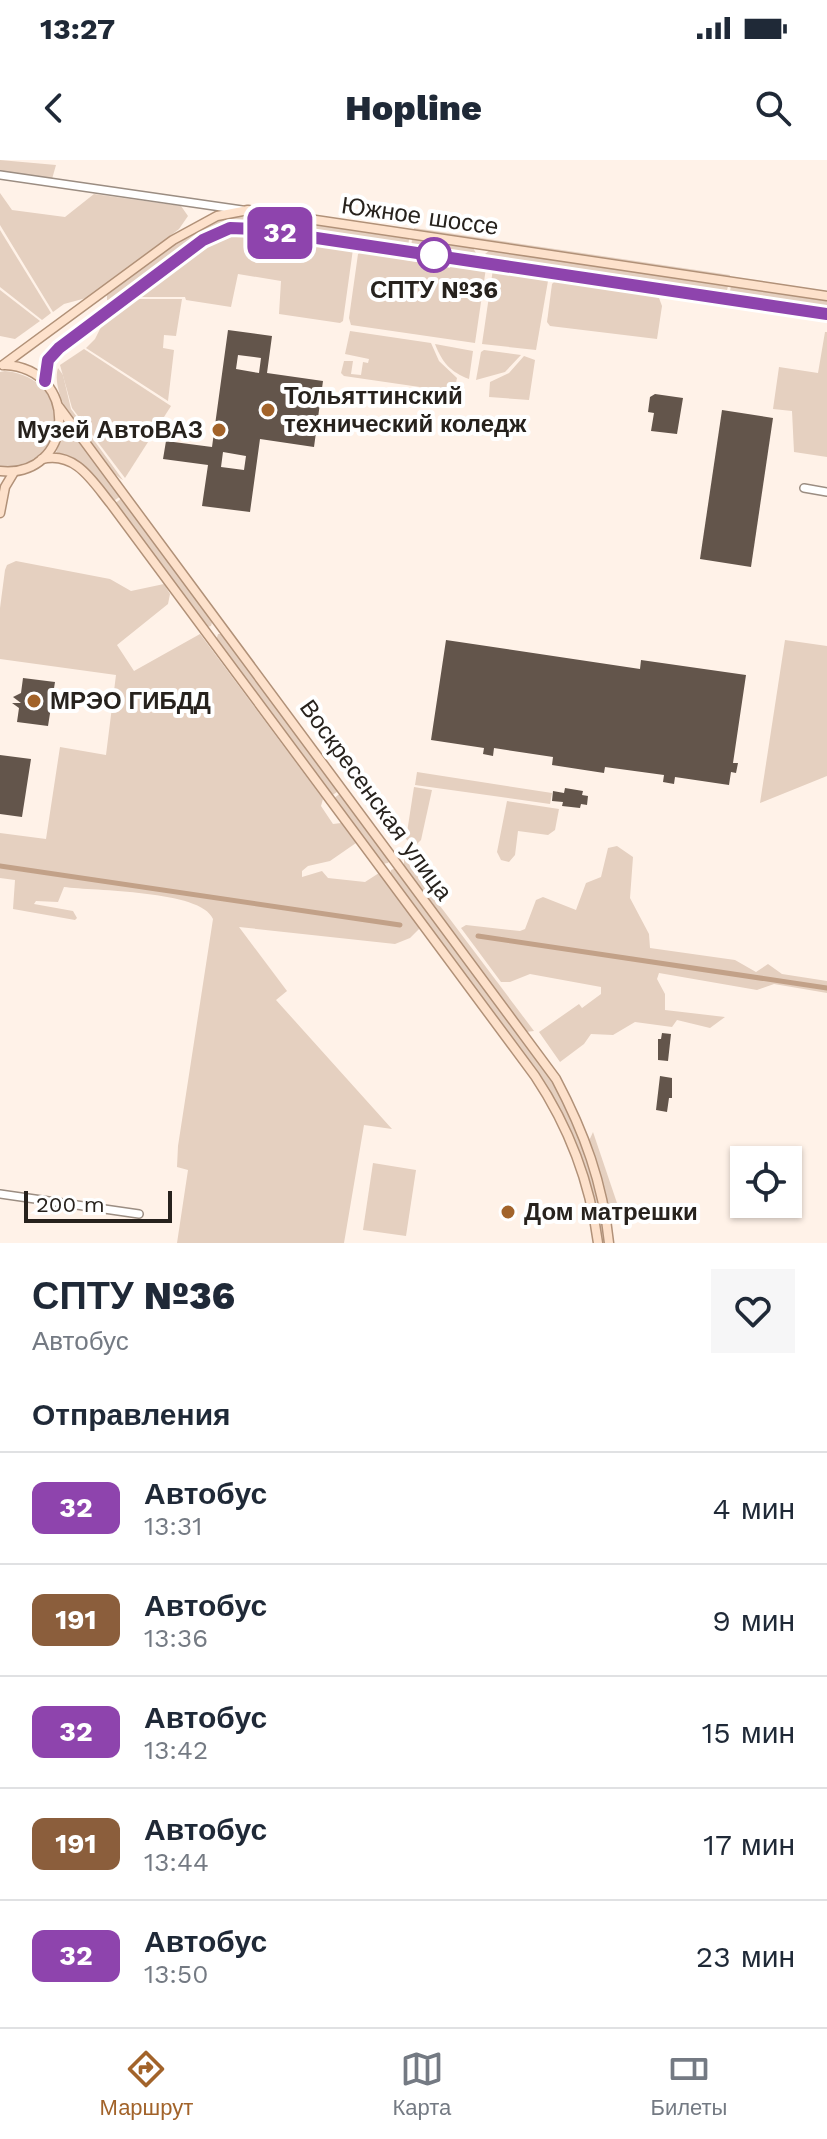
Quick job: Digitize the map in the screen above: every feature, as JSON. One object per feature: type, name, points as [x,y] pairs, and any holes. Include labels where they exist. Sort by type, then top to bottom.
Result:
[{"type":"main road","name":"Южное шоссе","points":[[2,365],[164,246],[205,221],[248,210],[827,296]]},
{"type":"main road","name":"Южное шоссе","points":[[45,381],[45,367],[51,355],[203,240],[230,228],[256,229],[827,314]]},
{"type":"main road","points":[[468,260],[477,253],[472,244]]},
{"type":"main road","points":[[486,263],[480,253],[488,246]]},
{"type":"main road","points":[[104,291],[106,302],[115,304]]},
{"type":"main road","points":[[2,365],[23,367],[45,381]]},
{"type":"main road","name":"Воскресенская улица","points":[[45,381],[59,407],[556,1079],[581,1126],[598,1176],[609,1243]]},
{"type":"main road","points":[[0,513],[4,473],[42,459],[58,434],[59,407]]},
{"type":"main road","name":"Воскресенская улица","points":[[42,459],[64,459],[87,474],[530,1069],[556,1109],[582,1173],[598,1243]]},
{"type":"main road","points":[[207,634],[221,623]]},
{"type":"main road","points":[[382,869],[395,859]]},
{"type":"street","points":[[0,175],[248,210]]},
{"type":"street","points":[[804,488],[827,492]]},
{"type":"street","points":[[0,1194],[139,1214]]},
{"type":"shaded area","points":[[0,160],[56,165],[52,179],[0,172]]},
{"type":"shaded area","points":[[0,193],[12,210],[65,217],[94,194],[181,206],[188,216],[179,229],[90,297],[64,304],[53,312],[0,225]]},
{"type":"shaded area","points":[[237,216],[265,217],[409,239],[408,249],[252,225],[232,226],[195,240],[112,302],[107,300],[107,295],[184,237]]},
{"type":"shaded area","points":[[414,228],[730,275],[729,278],[413,232]]},
{"type":"shaded area","points":[[0,230],[51,313],[42,320],[0,287]]},
{"type":"shaded area","points":[[250,233],[353,249],[343,321],[279,314],[281,281],[238,274],[231,307],[186,300],[185,297],[132,297],[202,246],[233,234]]},
{"type":"shaded area","points":[[412,239],[473,248],[476,253],[473,258],[411,249]]},
{"type":"shaded area","points":[[490,250],[728,286],[726,295],[489,260],[485,254]]},
{"type":"shaded area","points":[[362,251],[407,256],[406,260],[450,268],[451,263],[486,268],[475,343],[351,325],[349,318],[358,254]]},
{"type":"shaded area","points":[[493,269],[544,277],[548,281],[536,350],[482,344]]},
{"type":"shaded area","points":[[557,279],[632,289],[659,298],[662,306],[657,339],[550,326],[547,322],[552,284]]},
{"type":"shaded area","points":[[731,286],[827,301],[827,310],[729,296]]},
{"type":"shaded area","points":[[0,290],[40,321],[15,339],[0,336]]},
{"type":"shaded area","points":[[129,299],[182,299],[176,336],[164,335],[163,348],[174,350],[168,401],[86,348],[95,339],[106,317]]},
{"type":"shaded area","points":[[350,331],[431,343],[439,361],[457,378],[454,392],[344,376],[341,373],[344,361],[353,361],[351,374],[361,375],[363,362],[368,363],[369,359],[345,354]]},
{"type":"shaded area","points":[[825,332],[827,457],[794,452],[792,411],[773,409],[779,367],[818,373]]},
{"type":"shaded area","points":[[435,344],[473,351],[469,379],[448,366]]},
{"type":"shaded area","points":[[84,349],[171,406],[125,478],[72,408],[60,365]]},
{"type":"shaded area","points":[[484,350],[521,355],[505,372],[476,380]]},
{"type":"shaded area","points":[[524,356],[535,360],[529,400],[489,397],[490,382],[509,373]]},
{"type":"shaded area","points":[[58,368],[63,375],[71,409],[123,480],[101,461],[68,413],[57,381]]},
{"type":"shaded area","points":[[0,372],[28,377],[44,390],[53,405],[55,423],[50,440],[39,454],[23,464],[0,466]]},
{"type":"shaded area","points":[[66,423],[121,496],[112,502],[82,465],[56,453]]},
{"type":"shaded area","points":[[122,498],[213,619],[211,626],[207,627],[114,504]]},
{"type":"shaded area","points":[[16,561],[110,579],[131,591],[164,584],[170,594],[168,604],[117,645],[134,671],[200,634],[323,799],[321,806],[333,824],[341,823],[356,843],[330,861],[308,866],[302,871],[302,877],[322,871],[328,878],[365,882],[379,873],[421,927],[410,938],[395,944],[239,927],[287,991],[276,1000],[392,1129],[364,1125],[344,1243],[177,1243],[188,1170],[177,1167],[178,1146],[213,919],[205,909],[169,897],[64,887],[58,902],[36,901],[34,904],[73,911],[75,920],[13,909],[15,880],[0,878],[0,833],[46,839],[60,747],[106,755],[116,675],[0,659],[0,608],[5,570],[7,565]]},
{"type":"shaded area","points":[[218,634],[222,634],[340,790],[331,796],[216,641]]},
{"type":"shaded area","points":[[785,640],[827,646],[827,776],[760,803]]},
{"type":"shaded area","points":[[417,772],[552,793],[550,804],[415,785]]},
{"type":"shaded area","points":[[414,787],[432,790],[421,840],[414,847],[406,839]]},
{"type":"shaded area","points":[[342,792],[390,860],[388,863],[382,864],[333,799]]},
{"type":"shaded area","points":[[507,801],[559,809],[555,830],[548,835],[518,831],[515,855],[509,862],[501,860],[497,852]]},
{"type":"shaded area","points":[[617,846],[633,857],[630,898],[649,934],[650,948],[735,960],[756,972],[768,964],[782,974],[827,981],[827,993],[774,984],[757,990],[659,973],[657,979],[665,994],[665,1010],[725,1017],[710,1028],[677,1020],[672,1027],[635,1022],[613,1035],[591,1034],[584,1044],[560,1062],[539,1032],[579,1004],[582,1008],[601,994],[601,987],[530,974],[501,982],[461,928],[466,925],[520,931],[525,929],[536,900],[543,897],[576,910],[586,883],[601,877],[608,848]]},
{"type":"shaded area","points":[[404,858],[534,1031],[526,1032],[404,866]]},
{"type":"shaded area","points":[[396,868],[538,1058],[563,1097],[596,1181],[607,1243],[600,1243],[568,1126],[390,876],[391,870]]},
{"type":"shaded area","points":[[593,1132],[618,1206],[608,1204],[589,1141]]},
{"type":"shaded area","points":[[373,1163],[416,1170],[406,1236],[363,1230]]},
{"type":"building","name":"Тольяттинский технический коледж","points":[[228,330],[272,336],[267,373],[323,381],[314,447],[260,439],[250,512],[202,506],[208,465],[163,459],[166,441],[212,447]],"holes":[[[238,355],[261,358],[259,373],[236,369]],[[223,452],[246,456],[244,470],[221,467]]]},
{"type":"building","points":[[655,394],[683,398],[677,434],[651,431],[654,413],[648,412],[650,397]]},
{"type":"building","points":[[722,410],[773,418],[751,567],[700,559]]},
{"type":"building","points":[[446,640],[640,669],[641,660],[746,675],[733,763],[738,763],[736,773],[731,772],[729,785],[675,777],[674,784],[663,782],[664,775],[605,767],[604,773],[552,765],[553,757],[494,748],[493,756],[483,754],[484,748],[431,740]]},
{"type":"building","name":"МРЭО ГИБДД","points":[[23,678],[55,682],[48,726],[17,722],[19,708],[12,703],[21,703],[13,697],[21,693]]},
{"type":"building","points":[[0,755],[31,759],[22,817],[0,814]]},
{"type":"building","points":[[565,788],[583,791],[582,795],[588,796],[587,805],[581,804],[580,808],[562,806],[563,802],[552,801],[553,791],[564,793]]},
{"type":"building","points":[[662,1033],[671,1034],[668,1061],[658,1060],[658,1039],[661,1039]]},
{"type":"building","points":[[660,1076],[672,1078],[672,1098],[669,1098],[667,1112],[656,1110]]},
{"type":"waterway","points":[[0,866],[400,925]]},
{"type":"waterway","points":[[478,936],[827,988]]},
{"type":"bus line","name":"32","points":[[45,381],[45,367],[59,348],[203,240],[230,228],[256,229],[827,314]]},
{"type":"place","name":"СПТУ №36","points":[[434,255]]},
{"type":"place","name":"Тольяттинский технический коледж","points":[[268,410]]},
{"type":"place","name":"Музей АвтоВАЗ","points":[[219,430]]},
{"type":"place","name":"МРЭО ГИБДД","points":[[34,701]]},
{"type":"place","name":"Дом матрешки","points":[[508,1212]]}]
